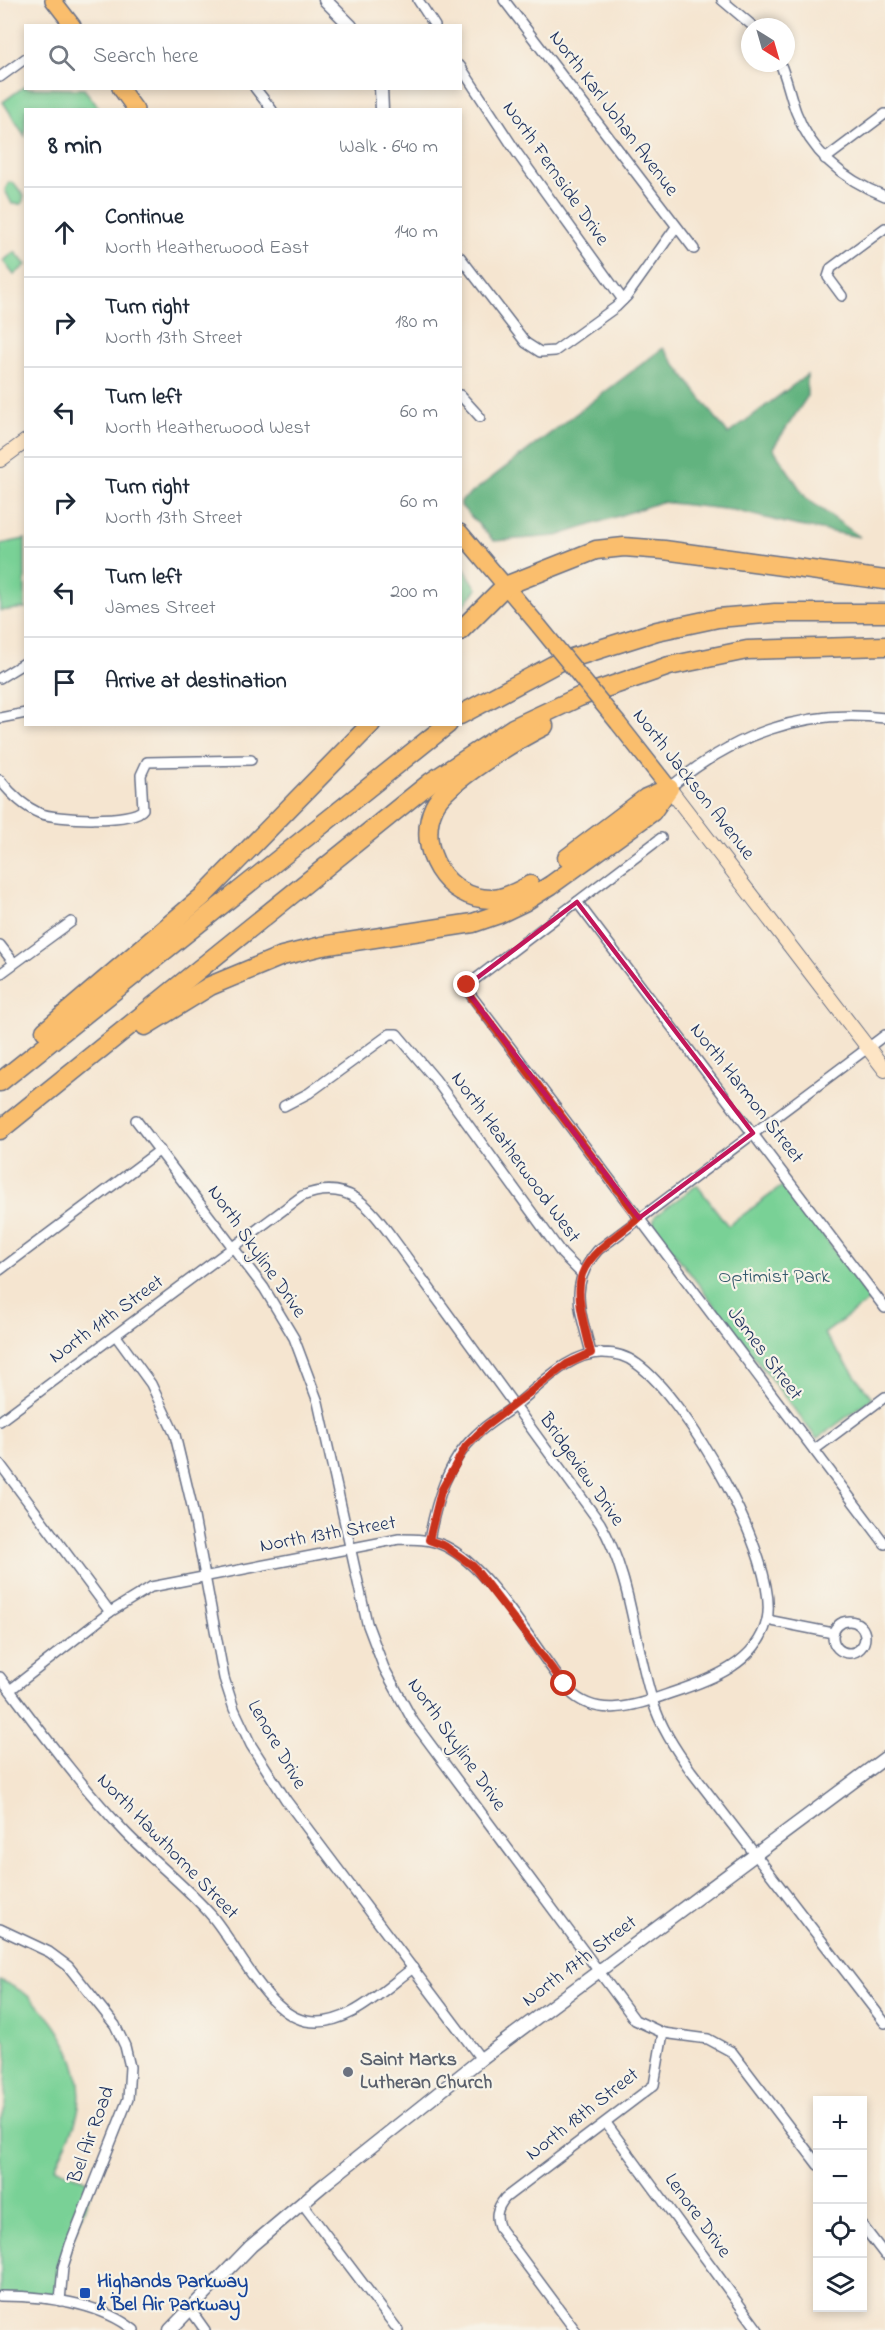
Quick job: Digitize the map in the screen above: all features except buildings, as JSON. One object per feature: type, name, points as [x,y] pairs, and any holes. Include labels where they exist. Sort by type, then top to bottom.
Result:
[{"type":"highway","points":[[462,629],[505,586],[596,550],[624,547],[664,549],[885,580]]},
{"type":"highway","points":[[462,714],[559,662],[657,631],[718,618],[775,613],[885,613]]},
{"type":"highway","points":[[0,1130],[431,782],[513,728],[579,697],[669,666],[747,650],[885,645]]},
{"type":"highway","points":[[669,666],[528,734],[444,793],[434,808],[428,835],[434,866],[449,882],[468,895],[492,900],[513,894],[537,882],[646,798],[669,788]]},
{"type":"highway","points":[[0,1070],[202,897],[369,726]]},
{"type":"highway","points":[[0,1082],[445,726]]},
{"type":"highway","points":[[56,1085],[184,1000],[246,969],[322,946],[473,923],[524,902],[652,812],[669,788]]},
{"type":"main road","points":[[54,0],[70,24]]},
{"type":"main road","points":[[121,90],[135,108]]},
{"type":"main road","points":[[1,456],[24,442]]},
{"type":"main road","name":"North Jackson Avenue","points":[[462,534],[627,734],[885,1070]]},
{"type":"street","points":[[326,0],[349,24]]},
{"type":"street","points":[[418,0],[434,24]]},
{"type":"street","name":"North Karl Johan Avenue","points":[[504,0],[694,249]]},
{"type":"street","points":[[722,0],[743,18]]},
{"type":"street","points":[[0,77],[24,59]]},
{"type":"street","name":"North Fernside Drive","points":[[462,69],[517,153],[622,300]]},
{"type":"street","points":[[783,72],[801,123],[825,159],[849,179],[885,196]]},
{"type":"street","points":[[257,90],[270,108]]},
{"type":"street","points":[[381,90],[382,108]]},
{"type":"street","points":[[825,159],[885,114]]},
{"type":"street","points":[[462,260],[526,343],[540,352],[547,353],[562,346],[622,300],[676,227]]},
{"type":"street","points":[[842,296],[828,277],[831,268],[885,228]]},
{"type":"street","points":[[462,397],[480,417]]},
{"type":"street","points":[[0,678],[24,663]]},
{"type":"street","points":[[0,718],[24,713]]},
{"type":"street","points":[[669,788],[701,762],[725,747],[767,729],[826,717],[854,714],[885,718]]},
{"type":"street","points":[[0,780],[23,804],[48,816],[73,819],[128,817],[140,814],[143,809],[141,775],[147,762],[251,760]]},
{"type":"street","points":[[577,902],[661,838]]},
{"type":"street","name":"James Street","points":[[577,902],[469,984],[467,990],[885,1545]]},
{"type":"street","name":"North Harmon Street","points":[[577,902],[885,1308]]},
{"type":"street","points":[[0,974],[71,922]]},
{"type":"street","points":[[0,945],[14,963]]},
{"type":"street","name":"North Heatherwood West","points":[[284,1106],[309,1094],[390,1034],[397,1034],[435,1079],[562,1254],[581,1273]]},
{"type":"street","points":[[591,1353],[579,1303],[581,1273],[598,1250],[885,1035]]},
{"type":"street","name":"North Skyline Drive","points":[[136,1120],[235,1248],[276,1306],[308,1372],[330,1448],[362,1604],[373,1640],[403,1705],[426,1740],[635,2020],[663,2033],[698,2036],[732,2052],[813,2158]]},
{"type":"street","points":[[0,1270],[160,1150]]},
{"type":"street","name":"Bridgeview Drive","points":[[235,1248],[302,1196],[324,1190],[351,1195],[370,1209],[584,1499],[609,1539],[652,1700],[674,1746],[885,2023]]},
{"type":"street","name":"North 11th Street","points":[[0,1421],[235,1248]]},
{"type":"street","name":"Lenore Drive","points":[[116,1336],[151,1384],[175,1435],[224,1678],[234,1709],[251,1745],[286,1800],[481,2059]]},
{"type":"street","points":[[591,1353],[613,1353],[638,1364],[663,1390],[707,1450],[728,1486],[747,1529],[763,1580],[767,1620],[757,1641],[736,1664],[700,1683],[652,1700],[610,1709],[592,1706],[578,1699],[564,1684],[473,1566],[445,1546],[429,1540],[441,1491],[459,1455],[486,1426],[514,1407],[567,1364],[591,1353]]},
{"type":"street","points":[[814,1450],[885,1397]]},
{"type":"street","points":[[0,1464],[110,1612]]},
{"type":"street","name":"North 13th Street","points":[[10,1690],[110,1612],[152,1587],[399,1539],[429,1540]]},
{"type":"street","points":[[767,1620],[833,1633]]},
{"type":"street","name":"North Hawthorne Street","points":[[0,1677],[77,1779],[126,1833],[210,1914],[273,2001],[287,2014],[315,2022],[332,2020],[362,2006],[413,1968]]},
{"type":"street","name":"North 17th Street","points":[[170,2330],[251,2246],[481,2059],[885,1758]]},
{"type":"street","name":"Bel Air Road","points":[[0,1929],[49,1952],[68,1966],[115,2025],[125,2046],[130,2067],[128,2099],[70,2245],[63,2266],[60,2301]]},
{"type":"street","name":"North 18th Street","points":[[575,2330],[500,2229],[496,2221],[497,2211],[505,2198],[654,2085],[663,2033]]},
{"type":"street","name":"Lenore Drive","points":[[606,2123],[758,2330]]},
{"type":"street","points":[[302,2203],[398,2330]]},
{"type":"street","points":[[867,2232],[885,2255]]},
{"type":"street","points":[[0,2296],[60,2301],[101,2311],[134,2330]]},
{"type":"street","points":[[190,2309],[205,2330]]},
{"type":"highlighted area","points":[[577,902],[753,1133],[639,1218],[467,991],[469,984]]},
{"type":"green space","points":[[24,87],[24,90],[85,90],[99,108],[24,108],[24,134],[3,102]]},
{"type":"green space","points":[[9,182],[14,183],[24,196],[22,204],[12,204],[5,190]]},
{"type":"green space","points":[[15,252],[24,263],[24,267],[14,275],[3,261]]},
{"type":"green space","points":[[663,348],[728,434],[807,375],[807,397],[773,448],[806,498],[860,537],[794,525],[733,510],[661,502],[557,536],[494,541],[462,507],[462,500]]},
{"type":"green space","points":[[24,539],[24,608],[0,611],[0,544]]},
{"type":"green space","points":[[462,565],[477,589],[462,607]]},
{"type":"green space","name":"Optimist Park","points":[[785,1184],[871,1299],[824,1334],[872,1398],[817,1439],[653,1225],[655,1216],[697,1185],[728,1226]]},
{"type":"green space","points":[[0,1980],[25,1994],[52,2021],[62,2036],[76,2068],[79,2103],[76,2120],[55,2167],[94,2184],[70,2245],[60,2301],[0,2296],[0,2123],[5,2109],[7,2053],[0,2031]]},
{"type":"place","name":"Saint Marks Lutheran Church","points":[[348,2072]]},
{"type":"place","name":"Highands Parkway & Bel Air Parkway","points":[[85,2293]]},
{"type":"route","points":[[467,985],[466,988],[471,997],[639,1218],[598,1250],[581,1273],[579,1303],[591,1353],[567,1364],[514,1407],[486,1426],[466,1446],[450,1470],[441,1491],[429,1540],[445,1546],[473,1566],[564,1684]]}]
